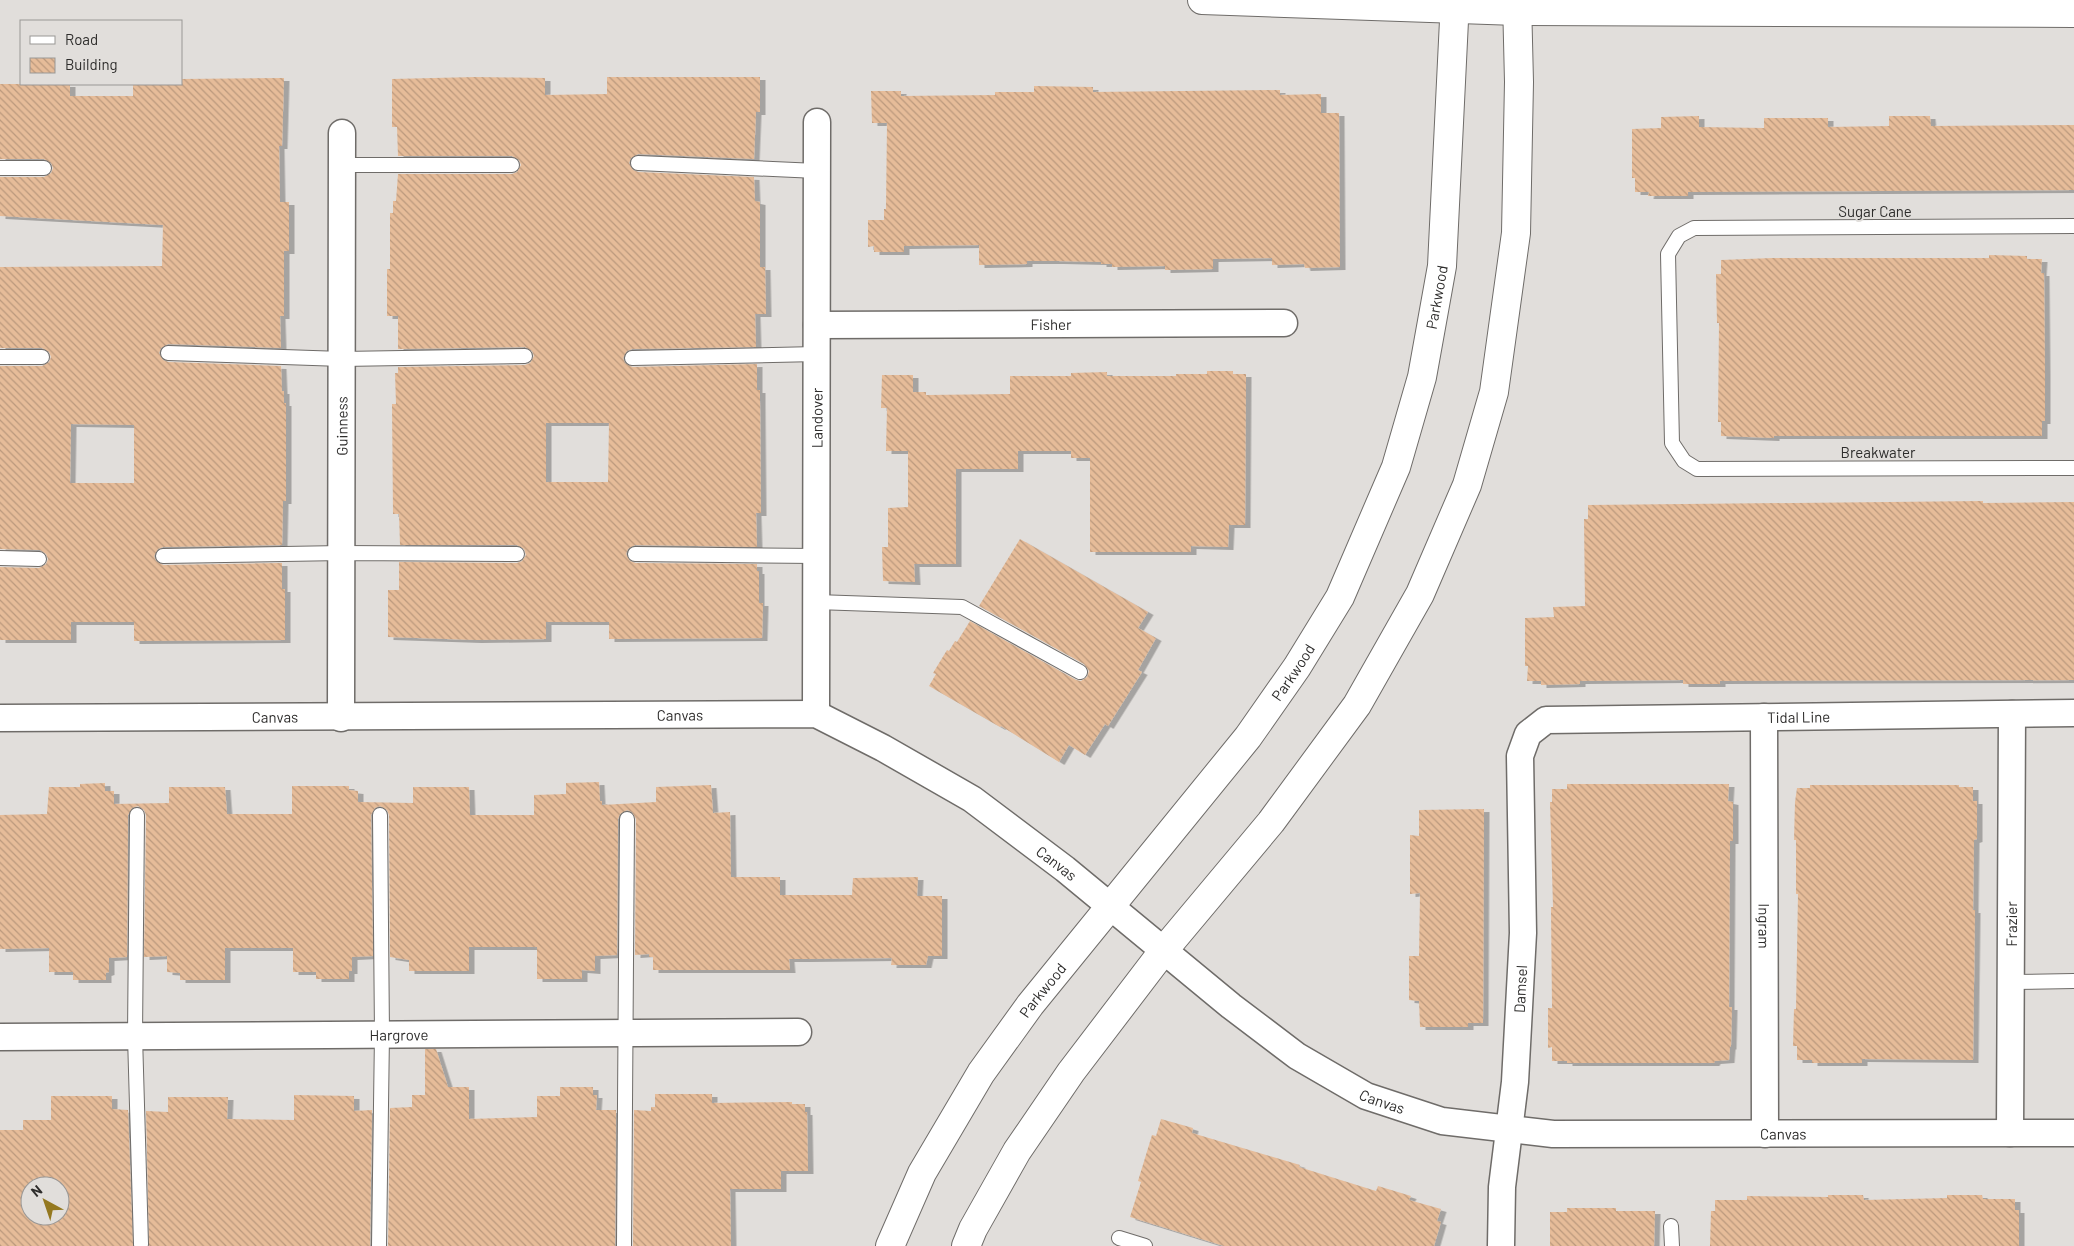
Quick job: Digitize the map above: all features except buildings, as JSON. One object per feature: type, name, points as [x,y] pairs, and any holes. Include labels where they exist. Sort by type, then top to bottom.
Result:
[{"type":"street","points":[[1202,0],[2074,13]]},
{"type":"street","name":"Parkwood","points":[[890,1246],[922,1173],[981,1073],[1030,1005],[1248,737],[1297,667],[1340,597],[1396,467],[1422,377],[1442,266],[1454,4]]},
{"type":"street","points":[[966,1246],[973,1229],[1017,1151],[1071,1072],[1164,950],[1271,822],[1357,705],[1420,594],[1466,485],[1494,392],[1516,233],[1519,82],[1517,5]]},
{"type":"street","name":"Landover","points":[[816,714],[817,122]]},
{"type":"street","name":"Guinness","points":[[341,718],[342,133]]},
{"type":"street","name":"Fisher","points":[[817,325],[1284,323]]},
{"type":"street","name":"Tidal Line","points":[[1528,734],[1546,720],[2074,713]]},
{"type":"street","name":"Canvas","points":[[0,718],[341,718],[816,714],[883,748],[972,799],[1065,869],[1231,1006],[1297,1056],[1366,1096],[1442,1121],[1552,1134],[2074,1133]]},
{"type":"street","name":"Frazier","points":[[2010,1133],[2012,714]]},
{"type":"street","name":"Ingram","points":[[1764,717],[1765,1134]]},
{"type":"street","name":"Damsel","points":[[1501,1246],[1502,1187],[1515,1082],[1523,934],[1520,756],[1528,734]]},
{"type":"street","name":"Hargrove","points":[[0,1037],[798,1032]]},
{"type":"lane","points":[[638,163],[818,170]]},
{"type":"lane","points":[[342,165],[512,165]]},
{"type":"lane","points":[[0,168],[44,168]]},
{"type":"lane","name":"Sugar Cane","points":[[1684,461],[1672,443],[1668,254],[1680,236],[1694,228],[2074,226]]},
{"type":"lane","points":[[168,353],[342,359],[524,356]]},
{"type":"lane","points":[[632,358],[817,354]]},
{"type":"lane","points":[[0,357],[42,357]]},
{"type":"lane","name":"Breakwater","points":[[1684,461],[1698,469],[2074,468]]},
{"type":"lane","points":[[163,556],[342,553],[518,554]]},
{"type":"lane","points":[[635,554],[816,556]]},
{"type":"lane","points":[[0,558],[39,558]]},
{"type":"lane","points":[[816,602],[962,607],[1080,672]]},
{"type":"lane","points":[[137,815],[135,1036],[140,1244]]},
{"type":"lane","points":[[379,1246],[382,1034],[380,815]]},
{"type":"lane","points":[[624,1246],[627,819]]},
{"type":"lane","points":[[2011,982],[2074,981]]},
{"type":"lane","points":[[1671,1226],[1672,1246]]},
{"type":"lane","points":[[1119,1238],[1145,1246]]}]
